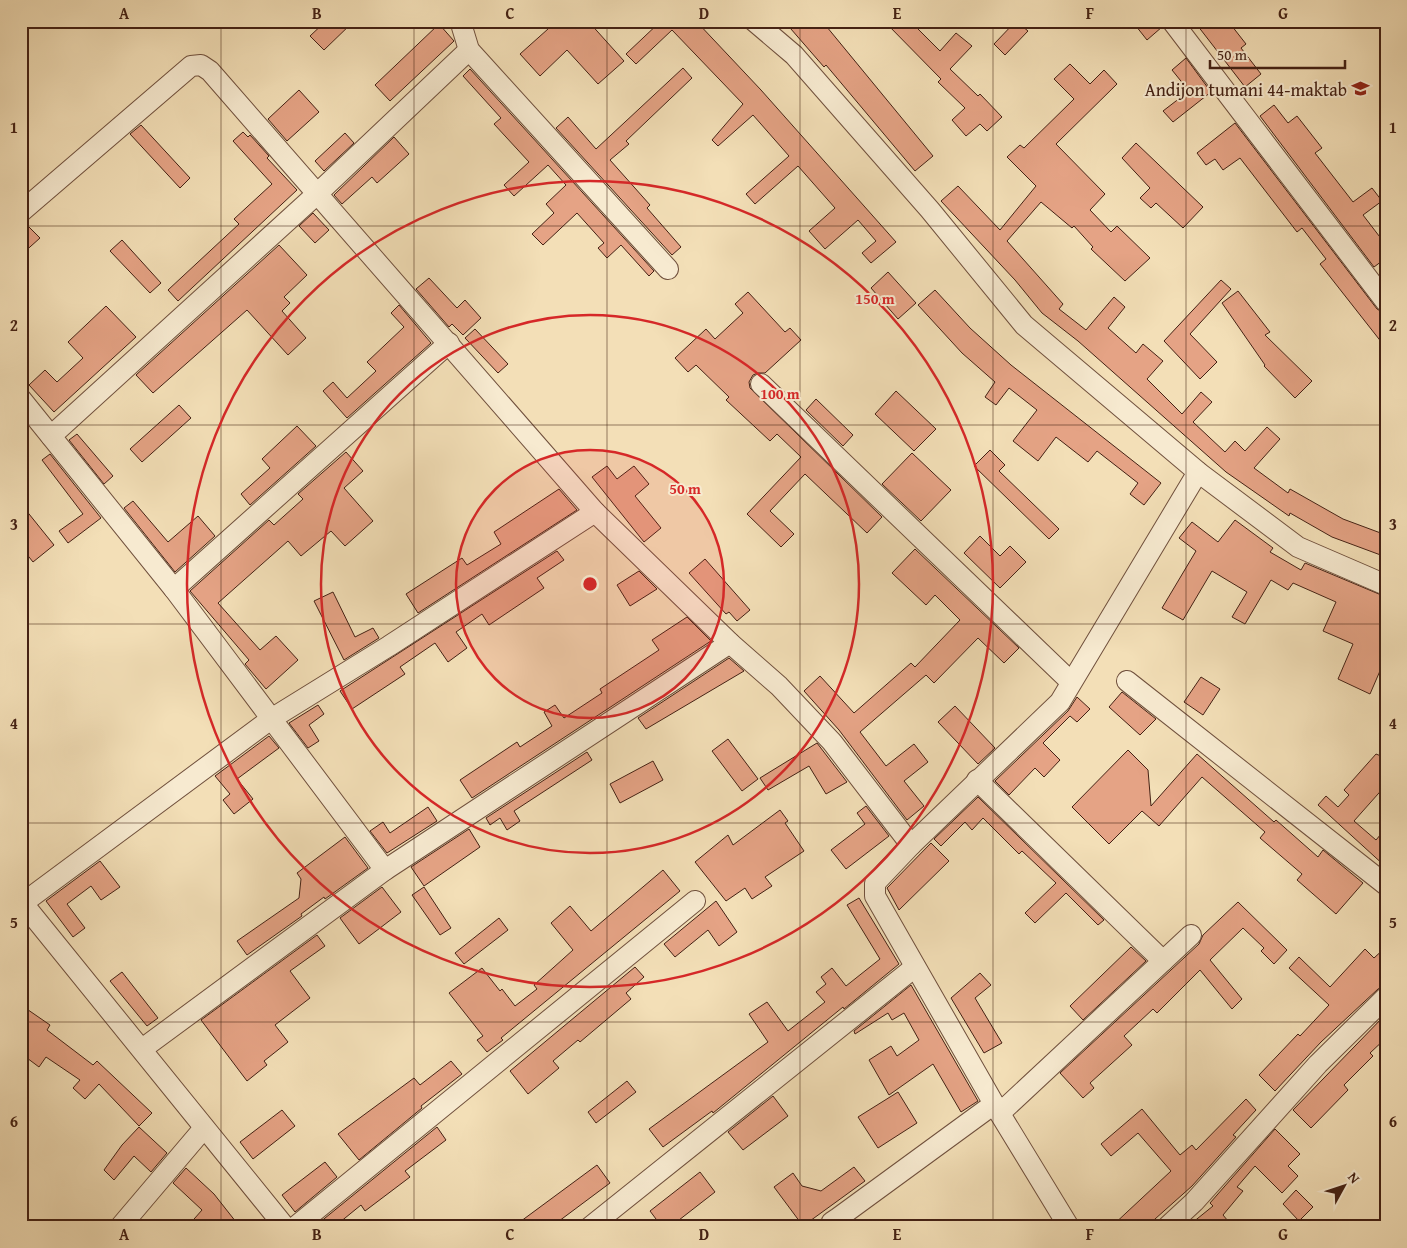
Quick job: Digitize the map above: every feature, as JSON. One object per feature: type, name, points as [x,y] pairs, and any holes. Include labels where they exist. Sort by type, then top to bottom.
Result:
[{"type":"street","points":[[464,21],[462,27],[469,50],[668,269]]},
{"type":"street","points":[[754,21],[794,55],[930,210],[1024,325],[1198,472],[1298,547],[1386,585]]},
{"type":"street","points":[[1172,21],[1386,302]]},
{"type":"street","points":[[51,436],[318,193],[469,50]]},
{"type":"street","points":[[21,212],[191,66],[200,65],[210,71],[595,512],[730,643],[779,686],[832,742],[911,845]]},
{"type":"street","points":[[174,589],[449,343]]},
{"type":"street","points":[[761,384],[1071,682]]},
{"type":"street","points":[[21,399],[174,589],[385,870]]},
{"type":"street","points":[[1069,1227],[997,1108],[875,896],[875,882],[977,780],[1060,702],[1198,472]]},
{"type":"street","points":[[285,1227],[22,902],[271,719],[398,641],[595,512]]},
{"type":"street","points":[[142,1049],[385,870],[730,643]]},
{"type":"street","points":[[1127,681],[1386,885]]},
{"type":"street","points":[[977,780],[1163,961]]},
{"type":"street","points":[[295,1227],[695,901]]},
{"type":"street","points":[[833,1227],[832,1222],[997,1108],[1191,935]]},
{"type":"street","points":[[590,1227],[915,967]]},
{"type":"street","points":[[1167,1227],[1194,1202],[1318,1064],[1386,997]]},
{"type":"street","points":[[120,1227],[204,1128]]},
{"type":"building","points":[[326,21],[354,21],[324,50],[310,36]]},
{"type":"building","points":[[541,21],[588,21],[624,61],[598,84],[567,50],[540,76],[520,54],[548,29]]},
{"type":"building","points":[[661,21],[696,21],[761,90],[896,242],[871,263],[862,253],[876,241],[858,220],[825,249],[809,231],[835,208],[798,166],[755,204],[746,194],[789,156],[753,115],[718,146],[712,140],[743,104],[672,30],[636,64],[626,54]]},
{"type":"building","points":[[784,21],[822,21],[933,156],[915,171],[826,65],[824,67]]},
{"type":"building","points":[[884,21],[910,21],[940,51],[956,33],[972,46],[950,69],[978,96],[980,94],[1002,117],[987,131],[980,124],[966,136],[952,120],[965,108],[938,82],[941,79]]},
{"type":"building","points":[[1016,21],[1028,31],[1005,55],[994,44]]},
{"type":"building","points":[[1132,21],[1160,21],[1162,27],[1147,40]]},
{"type":"building","points":[[1194,21],[1228,21],[1246,44],[1241,48],[1261,74],[1245,87]]},
{"type":"building","points":[[439,24],[454,41],[390,101],[375,85]]},
{"type":"building","points":[[1186,58],[1211,92],[1173,122],[1163,111],[1189,91],[1172,70]]},
{"type":"building","points":[[1070,64],[1090,84],[1104,70],[1117,84],[1056,144],[1105,194],[1090,210],[1111,232],[1117,226],[1150,258],[1125,281],[1091,249],[1093,247],[1074,226],[1072,228],[1041,202],[1007,241],[1063,304],[1059,309],[1086,330],[1114,297],[1125,307],[1108,328],[1136,353],[1143,344],[1163,361],[1147,379],[1182,414],[1201,392],[1212,402],[1193,422],[1225,452],[1235,441],[1245,451],[1267,427],[1280,439],[1254,468],[1288,493],[1290,489],[1343,519],[1386,535],[1386,557],[1332,537],[1290,513],[1289,516],[1226,472],[1078,341],[1042,313],[1015,280],[941,201],[958,186],[1000,230],[1036,186],[1007,157],[1020,145],[1024,148],[1074,99],[1054,79]]},
{"type":"building","points":[[683,68],[692,78],[626,141],[629,144],[610,160],[650,205],[647,208],[681,247],[672,255],[556,128],[568,117],[596,149]]},
{"type":"building","points":[[470,69],[654,271],[649,276],[621,245],[607,258],[598,248],[604,243],[577,213],[543,245],[532,234],[554,213],[546,204],[566,185],[548,165],[514,196],[504,185],[529,162],[494,124],[501,118],[463,76]]},
{"type":"building","points":[[299,90],[319,112],[287,141],[268,119]]},
{"type":"building","points":[[1274,105],[1288,123],[1297,116],[1322,148],[1315,153],[1353,202],[1372,188],[1382,201],[1363,215],[1386,245],[1386,258],[1374,267],[1260,116]]},
{"type":"building","points":[[1235,123],[1377,309],[1386,314],[1386,348],[1320,264],[1326,259],[1302,228],[1297,232],[1240,158],[1223,170],[1215,159],[1206,165],[1197,153]]},
{"type":"building","points":[[141,125],[190,178],[180,188],[130,134]]},
{"type":"building","points":[[243,132],[248,137],[250,135],[269,156],[267,158],[297,190],[178,301],[168,290],[239,224],[234,219],[272,184],[233,141]]},
{"type":"building","points":[[345,133],[354,143],[324,171],[315,161]]},
{"type":"building","points":[[394,137],[409,154],[377,183],[372,177],[342,204],[334,195]]},
{"type":"building","points":[[1136,143],[1203,207],[1183,228],[1156,203],[1151,208],[1140,198],[1150,188],[1122,158]]},
{"type":"building","points":[[313,213],[329,230],[315,243],[299,226]]},
{"type":"building","points":[[25,223],[40,238],[21,255],[21,224]]},
{"type":"building","points":[[122,240],[161,283],[150,293],[110,251]]},
{"type":"building","points":[[279,245],[307,275],[284,297],[290,303],[282,311],[306,338],[288,355],[247,310],[153,393],[136,375]]},
{"type":"building","points":[[888,272],[916,303],[898,319],[871,288]]},
{"type":"building","points":[[429,278],[457,308],[465,300],[481,318],[463,335],[452,324],[449,327],[416,289]]},
{"type":"building","points":[[1221,280],[1231,289],[1190,334],[1217,362],[1200,379],[1164,341]]},
{"type":"building","points":[[935,290],[970,328],[1011,365],[1161,483],[1144,505],[1130,494],[1138,483],[1097,451],[1088,462],[1056,437],[1038,461],[1013,441],[1037,410],[1009,388],[996,405],[985,397],[995,382],[962,353],[918,305]]},
{"type":"building","points":[[1238,291],[1270,332],[1265,335],[1312,381],[1295,398],[1264,366],[1222,303]]},
{"type":"building","points":[[748,292],[785,332],[790,328],[801,340],[765,373],[753,375],[749,382],[750,388],[882,517],[867,533],[805,474],[770,511],[794,534],[781,547],[747,514],[801,457],[777,434],[770,441],[726,400],[729,397],[696,365],[688,372],[675,358],[706,329],[715,339],[743,313],[735,304]]},
{"type":"building","points":[[399,305],[431,343],[347,418],[323,391],[333,382],[347,398],[376,371],[367,362],[404,327],[391,313]]},
{"type":"building","points":[[106,306],[136,337],[54,412],[29,385],[45,370],[57,382],[83,358],[68,342]]},
{"type":"building","points":[[475,329],[508,364],[498,373],[465,338]]},
{"type":"building","points":[[896,391],[936,429],[914,451],[875,414]]},
{"type":"building","points":[[816,399],[853,435],[843,446],[806,410]]},
{"type":"building","points":[[179,405],[191,418],[142,462],[130,449]]},
{"type":"building","points":[[297,426],[316,446],[250,505],[241,494],[270,468],[262,459]]},
{"type":"building","points":[[77,434],[113,476],[104,484],[69,440]]},
{"type":"building","points":[[990,450],[1005,465],[999,471],[1059,529],[1049,539],[974,466]]},
{"type":"building","points":[[346,452],[363,471],[344,488],[373,521],[345,546],[331,531],[301,556],[288,541],[218,603],[260,650],[276,636],[298,660],[266,689],[245,664],[249,660],[190,591],[269,520],[274,525],[303,499],[298,494]]},
{"type":"building","points":[[912,453],[951,490],[921,521],[882,484]]},
{"type":"building","points":[[50,454],[101,518],[68,543],[59,531],[83,514],[42,460]]},
{"type":"building","points":[[607,466],[617,479],[634,466],[649,484],[635,496],[661,528],[644,542],[592,477]]},
{"type":"building","points":[[559,489],[577,510],[418,613],[406,594],[462,558],[467,565],[501,544],[494,532]]},
{"type":"building","points":[[133,501],[168,542],[198,516],[215,536],[175,572],[124,508]]},
{"type":"building","points":[[21,504],[54,545],[33,562],[21,547]]},
{"type":"building","points":[[1235,520],[1273,548],[1270,552],[1301,570],[1305,563],[1386,597],[1386,657],[1370,694],[1338,679],[1353,644],[1323,631],[1336,602],[1293,583],[1288,590],[1271,580],[1245,624],[1232,617],[1247,592],[1212,571],[1183,620],[1162,608],[1196,551],[1179,538],[1192,522],[1218,542]]},
{"type":"building","points":[[980,536],[1000,556],[1010,546],[1026,562],[1000,588],[964,553]]},
{"type":"building","points":[[915,549],[1019,648],[1004,663],[978,638],[934,683],[926,675],[860,732],[886,766],[914,744],[928,762],[904,781],[924,806],[907,820],[839,730],[804,691],[820,676],[854,713],[911,663],[915,667],[960,620],[935,595],[926,605],[892,573]]},
{"type":"building","points":[[557,551],[564,560],[537,578],[544,588],[489,625],[482,614],[456,632],[467,648],[448,662],[435,643],[400,667],[405,674],[352,709],[340,691]]},
{"type":"building","points":[[705,559],[750,610],[737,621],[729,612],[726,614],[689,573]]},
{"type":"building","points":[[639,571],[657,589],[630,606],[617,585]]},
{"type":"building","points":[[333,592],[355,637],[373,628],[379,638],[344,660],[314,601]]},
{"type":"building","points":[[687,617],[711,641],[472,798],[460,780],[517,742],[520,747],[552,726],[544,712],[555,705],[564,718],[602,693],[600,689],[659,650],[652,640]]},
{"type":"building","points":[[729,658],[744,671],[646,729],[638,718]]},
{"type":"building","points":[[1201,677],[1220,689],[1203,715],[1184,702]]},
{"type":"building","points":[[1122,692],[1156,719],[1140,735],[1109,707]]},
{"type":"building","points":[[1077,697],[1090,709],[1077,722],[1070,716],[1043,743],[1060,760],[1044,777],[1035,768],[1009,795],[995,781],[1068,711]]},
{"type":"building","points":[[318,705],[324,714],[309,725],[319,741],[308,748],[289,723]]},
{"type":"building","points":[[955,706],[995,748],[978,764],[938,722]]},
{"type":"building","points":[[269,736],[279,748],[237,779],[253,799],[234,814],[223,800],[230,794],[215,776]]},
{"type":"building","points":[[728,739],[758,779],[742,791],[712,751]]},
{"type":"building","points":[[817,743],[847,782],[826,794],[809,766],[768,790],[760,778]]},
{"type":"building","points":[[1128,750],[1148,770],[1151,806],[1197,754],[1274,822],[1276,820],[1318,857],[1323,850],[1363,883],[1336,914],[1297,880],[1302,874],[1260,838],[1265,832],[1202,777],[1159,826],[1142,811],[1109,844],[1072,807]]},
{"type":"building","points":[[587,752],[592,760],[514,811],[520,821],[507,830],[500,818],[490,825],[486,818]]},
{"type":"building","points":[[1376,754],[1386,758],[1386,785],[1354,821],[1376,840],[1386,828],[1386,867],[1318,805],[1326,796],[1338,807],[1349,795],[1344,790]]},
{"type":"building","points":[[653,761],[663,780],[620,803],[610,784]]},
{"type":"building","points":[[978,797],[1104,920],[1098,925],[1066,893],[1035,923],[1025,913],[1056,883],[1022,851],[1019,854],[983,818],[972,830],[965,822],[941,846],[934,839]]},
{"type":"building","points":[[866,806],[889,836],[846,869],[831,850],[865,824],[857,813]]},
{"type":"building","points":[[428,807],[437,821],[387,853],[370,831],[383,822],[390,833]]},
{"type":"building","points":[[780,810],[788,821],[785,823],[804,851],[765,877],[772,886],[752,899],[745,888],[726,901],[695,862],[728,835],[733,845]]},
{"type":"building","points":[[469,829],[480,847],[424,886],[411,867]]},
{"type":"building","points":[[345,837],[368,868],[325,899],[324,897],[301,914],[302,916],[247,955],[237,941],[299,898],[301,879],[297,873]]},
{"type":"building","points":[[931,843],[949,861],[899,910],[887,888]]},
{"type":"building","points":[[100,861],[120,887],[101,900],[91,886],[67,904],[85,928],[73,937],[46,901]]},
{"type":"building","points":[[663,870],[680,891],[501,1038],[503,1040],[487,1052],[477,1040],[483,1036],[449,993],[482,968],[515,1006],[537,989],[534,985],[573,950],[551,923],[570,906],[591,931]]},
{"type":"building","points":[[382,887],[401,912],[359,944],[340,918]]},
{"type":"building","points":[[424,887],[451,928],[440,935],[412,895]]},
{"type":"building","points":[[859,898],[899,964],[713,1113],[712,1111],[663,1147],[649,1129],[768,1042],[749,1014],[767,1002],[788,1031],[825,1002],[816,992],[826,984],[821,977],[832,968],[846,986],[880,959],[847,905]]},
{"type":"building","points":[[716,901],[737,932],[719,946],[708,930],[675,957],[664,944]]},
{"type":"building","points":[[1238,902],[1287,950],[1274,964],[1261,951],[1264,948],[1243,928],[1210,960],[1242,999],[1232,1009],[1200,970],[1157,1013],[1153,1009],[1124,1036],[1132,1045],[1090,1083],[1094,1088],[1083,1098],[1060,1073],[1199,944],[1203,935]]},
{"type":"building","points":[[499,918],[508,930],[464,964],[455,953]]},
{"type":"building","points":[[317,935],[325,946],[290,971],[310,998],[275,1025],[288,1042],[264,1061],[267,1065],[247,1081],[201,1020]]},
{"type":"building","points":[[1131,947],[1146,961],[1083,1020],[1070,1006]]},
{"type":"building","points":[[1386,947],[1386,985],[1378,989],[1321,1042],[1275,1091],[1259,1075],[1329,1005],[1289,968],[1299,957],[1330,987],[1365,949],[1374,958]]},
{"type":"building","points":[[635,967],[644,977],[626,993],[631,999],[580,1042],[578,1040],[553,1061],[559,1068],[528,1094],[510,1071]]},
{"type":"building","points":[[122,972],[158,1018],[147,1026],[110,981]]},
{"type":"building","points":[[980,973],[991,985],[975,998],[1002,1043],[984,1053],[951,998]]},
{"type":"building","points":[[911,985],[978,1101],[961,1112],[933,1064],[889,1095],[869,1060],[891,1046],[897,1056],[919,1040],[904,1013],[892,1020],[888,1013],[855,1034],[854,1031]]},
{"type":"building","points":[[21,1005],[50,1025],[47,1030],[93,1065],[97,1061],[152,1113],[139,1126],[99,1084],[85,1099],[73,1088],[80,1080],[46,1057],[39,1067],[27,1058],[29,1056],[21,1051]]},
{"type":"building","points":[[1386,1014],[1386,1038],[1370,1053],[1373,1056],[1344,1085],[1348,1090],[1311,1128],[1293,1110]]},
{"type":"building","points":[[451,1061],[462,1074],[421,1106],[422,1108],[359,1160],[338,1134],[414,1078],[420,1085]]},
{"type":"building","points":[[627,1081],[636,1092],[596,1123],[588,1112]]},
{"type":"building","points":[[898,1092],[917,1123],[878,1148],[858,1117]]},
{"type":"building","points":[[773,1096],[788,1116],[743,1150],[728,1132]]},
{"type":"building","points":[[1246,1099],[1256,1110],[1233,1135],[1236,1137],[1192,1186],[1146,1227],[1111,1227],[1171,1171],[1138,1133],[1111,1156],[1101,1144],[1142,1109],[1180,1155],[1192,1145],[1196,1150]]},
{"type":"building","points":[[282,1110],[295,1126],[253,1159],[240,1142]]},
{"type":"building","points":[[139,1127],[167,1153],[151,1172],[134,1156],[114,1180],[104,1170],[122,1145]]},
{"type":"building","points":[[437,1127],[446,1140],[405,1171],[410,1177],[365,1211],[361,1205],[334,1227],[314,1227]]},
{"type":"building","points":[[1275,1129],[1300,1154],[1288,1166],[1298,1176],[1282,1193],[1255,1166],[1237,1187],[1243,1191],[1223,1215],[1233,1227],[1187,1227],[1213,1206],[1210,1203]]},
{"type":"building","points":[[325,1162],[337,1177],[295,1212],[282,1195]]},
{"type":"building","points":[[597,1165],[610,1183],[551,1227],[513,1227]]},
{"type":"building","points":[[854,1167],[865,1181],[803,1226],[774,1187],[793,1173],[802,1186],[821,1191]]},
{"type":"building","points":[[186,1168],[214,1194],[240,1227],[187,1227],[202,1210],[173,1183]]},
{"type":"building","points":[[700,1172],[715,1192],[670,1227],[662,1227],[650,1211]]},
{"type":"building","points":[[1296,1190],[1313,1207],[1299,1221],[1283,1204]]},
{"type":"place","name":"Andijon tumani 44-maktab","points":[[1361,89]]}]
